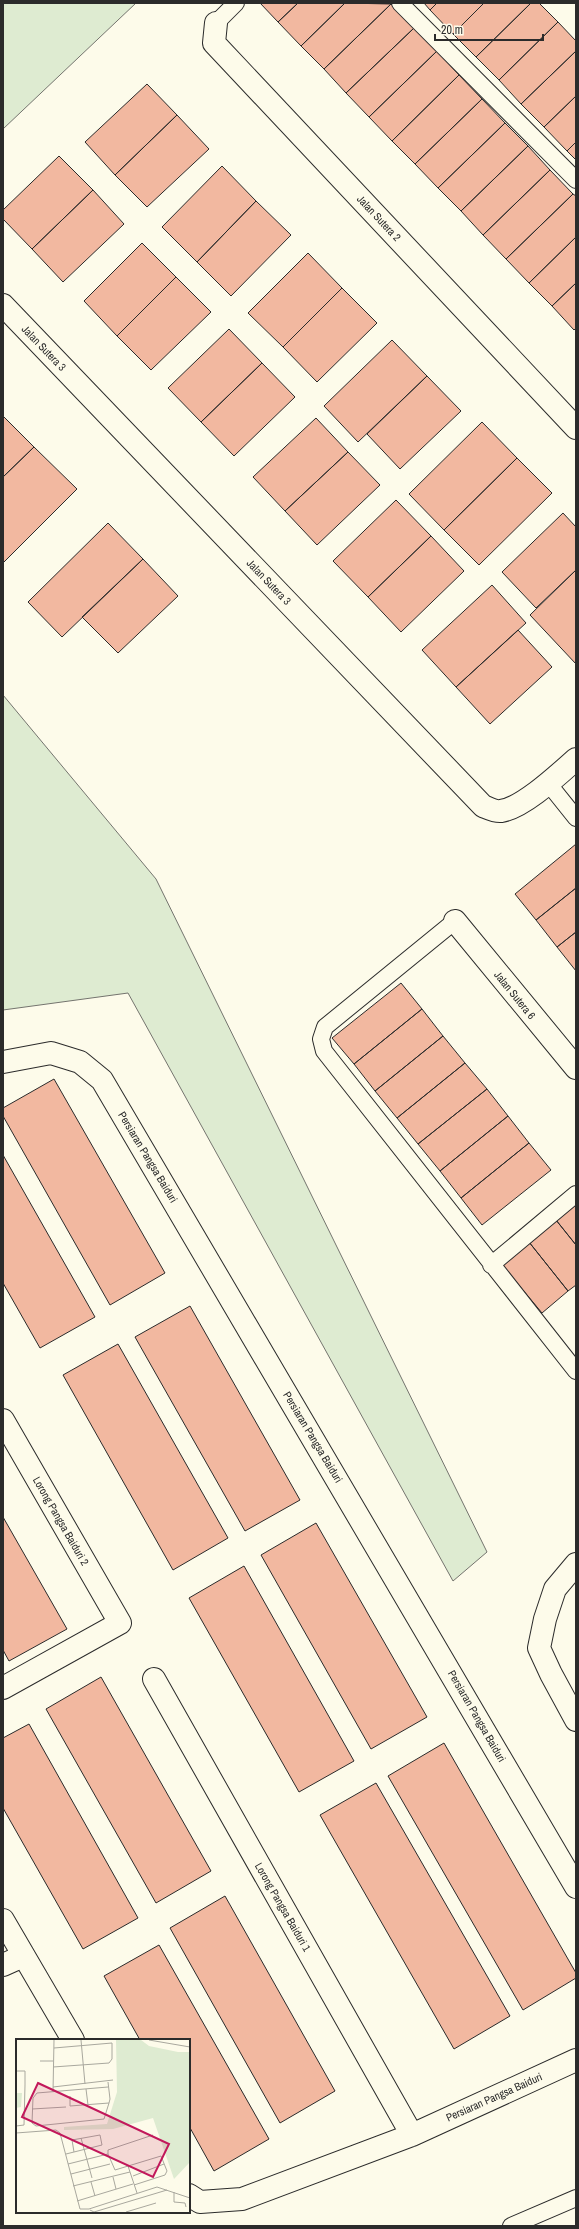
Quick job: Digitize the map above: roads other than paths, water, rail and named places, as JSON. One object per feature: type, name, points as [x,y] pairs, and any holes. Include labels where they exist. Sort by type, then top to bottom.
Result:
[{"type":"street","name":"Jalan Sutera 2","points":[[216,23],[214,43],[576,428]]},
{"type":"street","name":"Jalan Sutera 3","points":[[3,305],[483,806],[500,812],[516,806],[548,783]]},
{"type":"street","points":[[548,783],[576,759]]},
{"type":"street","name":"Jalan Sutera 6","points":[[455,921],[576,1068]]},
{"type":"street","name":"Persiaran Pangsa Baiduri","points":[[3,1062],[50,1053],[80,1062],[102,1080],[576,1887]]},
{"type":"street","name":"Lorong Pangsa Baiduri 2","points":[[3,1420],[120,1623],[3,1688]]},
{"type":"street","points":[[574,1566],[555,1589],[545,1619],[539,1648],[551,1674],[576,1720]]},
{"type":"street","name":"Lorong Pangsa Baiduri 1","points":[[154,1679],[412,2134]]},
{"type":"street","points":[[3,1920],[72,2039]]},
{"type":"street","points":[[3,1965],[23,1956]]},
{"type":"street","name":"Persiaran Pangsa Baiduri","points":[[190,2196],[200,2202],[242,2199],[412,2134],[576,2060]]},
{"type":"lane","name":"Jalan Sutera 2","points":[[216,23],[236,3]]},
{"type":"lane","points":[[400,3],[576,180]]},
{"type":"lane","points":[[548,783],[576,818]]},
{"type":"lane","points":[[455,921],[326,1027],[321,1039],[324,1051],[576,1371]]},
{"type":"lane","points":[[491,1265],[576,1194]]},
{"type":"lane","points":[[511,2226],[576,2198]]}]
